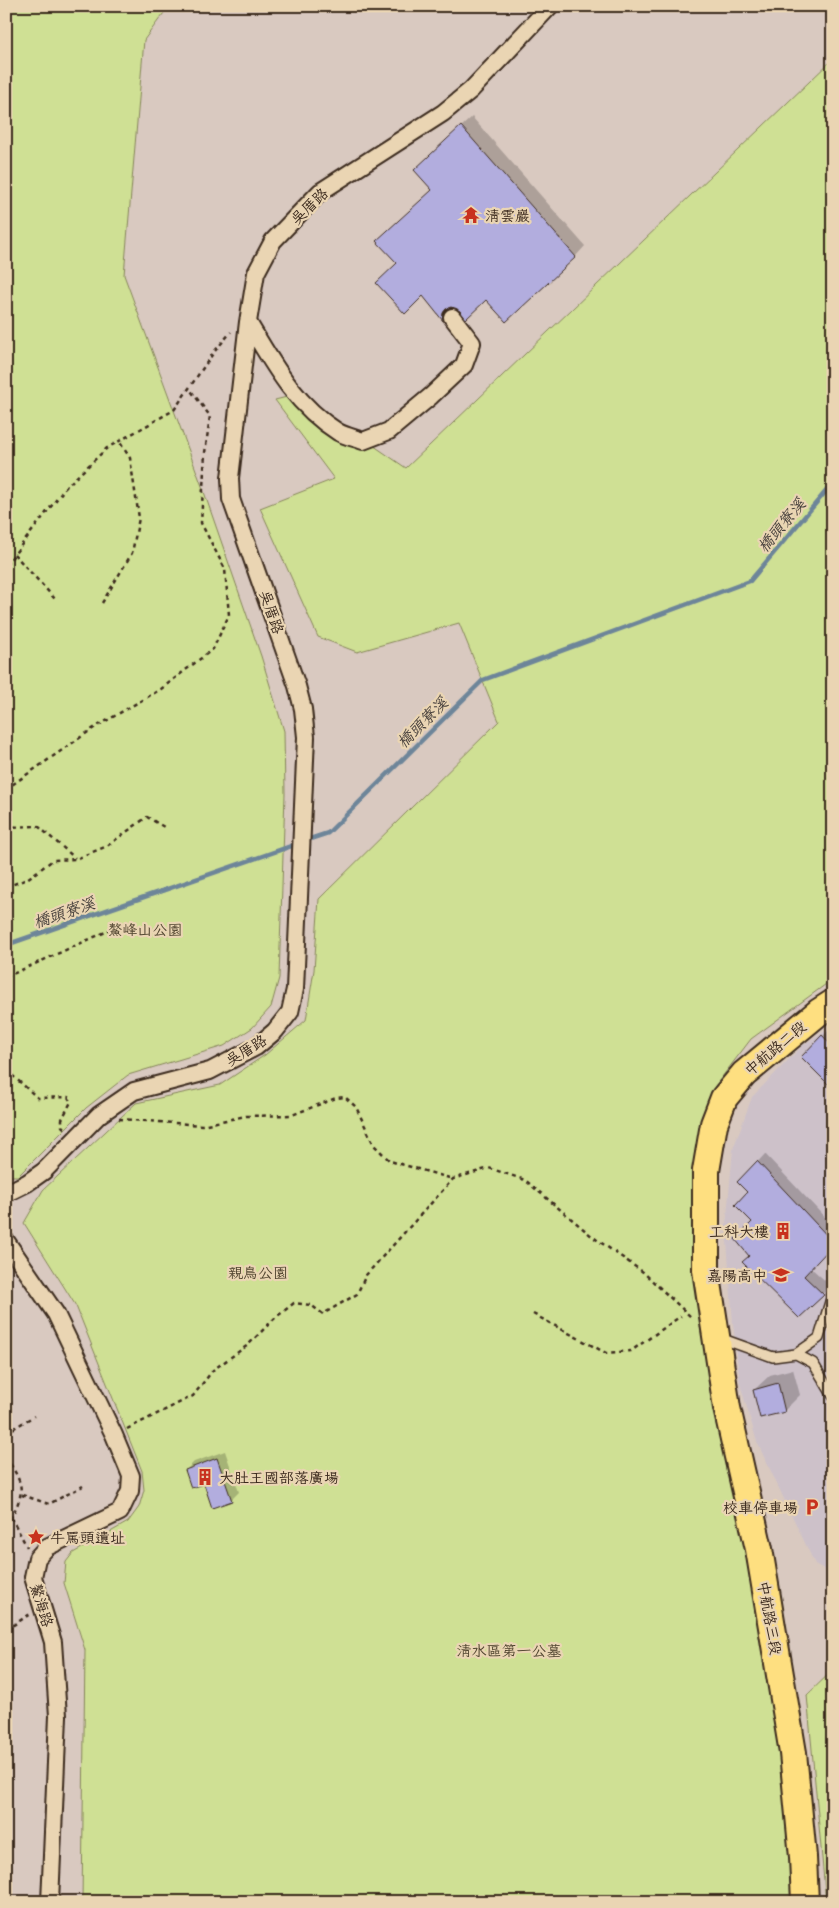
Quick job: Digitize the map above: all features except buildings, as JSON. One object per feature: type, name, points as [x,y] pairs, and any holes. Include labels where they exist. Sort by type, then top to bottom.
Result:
[{"type":"main road","name":"中航路二段","points":[[715,1337],[706,1270],[706,1172],[714,1124],[724,1098],[744,1074],[819,1012],[833,1003]]},
{"type":"main road","name":"中航路三段","points":[[715,1337],[727,1408],[759,1549],[793,1753],[803,1857],[805,1902]]},
{"type":"street","name":"吳厝路","points":[[6,1192],[27,1183],[44,1171],[99,1115],[134,1091],[210,1071],[256,1047],[275,1031],[290,1012],[296,989],[306,737],[304,718],[294,677],[231,499],[230,478],[242,325],[256,273],[273,241],[320,192],[443,113],[471,90],[550,6]]},
{"type":"street","points":[[242,325],[279,375],[307,408],[338,432],[363,441],[389,431],[464,365],[472,343],[452,317]]},
{"type":"street","name":"鰲海路","points":[[6,1241],[56,1314],[114,1435],[131,1476],[130,1491],[120,1512],[47,1548],[37,1558],[33,1577],[54,1642],[58,1716],[50,1902]]},
{"type":"lane","points":[[715,1337],[773,1357],[796,1354],[819,1338],[833,1292]]},
{"type":"lane","points":[[796,1354],[813,1363],[833,1396]]},
{"type":"path","points":[[6,565],[66,487],[106,448],[174,410],[214,352],[242,325]]},
{"type":"path","points":[[6,789],[94,728],[161,689],[213,649],[229,615],[225,569],[201,523],[205,453],[210,416],[189,388]]},
{"type":"path","points":[[102,603],[132,553],[139,518],[130,458],[119,440]]},
{"type":"path","points":[[14,554],[56,600]]},
{"type":"path","points":[[6,887],[27,879],[53,860],[76,860],[107,846],[147,817],[164,827]]},
{"type":"path","points":[[6,827],[38,826],[76,860]]},
{"type":"path","points":[[6,977],[121,925]]},
{"type":"path","points":[[6,1070],[38,1098],[68,1097],[71,1102],[62,1119],[62,1126],[63,1129],[71,1129]]},
{"type":"path","points":[[99,1115],[119,1119],[202,1125],[246,1116],[292,1115],[336,1098],[345,1097],[356,1107],[374,1145],[390,1161],[453,1179]]},
{"type":"path","points":[[114,1435],[193,1396],[213,1370],[248,1344],[294,1303],[311,1305],[323,1314],[357,1294],[366,1275],[453,1179],[488,1168],[526,1180],[593,1236],[643,1272],[715,1337]]},
{"type":"path","points":[[533,1314],[606,1353],[631,1352],[681,1316]]},
{"type":"path","points":[[6,1433],[34,1416]]},
{"type":"path","points":[[6,1457],[18,1477],[22,1495],[11,1517]]},
{"type":"path","points":[[22,1495],[49,1504],[83,1486]]},
{"type":"path","points":[[6,1518],[11,1517]]},
{"type":"path","points":[[11,1517],[28,1548]]},
{"type":"path","points":[[6,1630],[41,1606]]},
{"type":"shaded area","name":"嘉陽高中","points":[[833,1025],[833,1574],[815,1564],[757,1442],[740,1384],[733,1323],[726,1227],[733,1149],[752,1097],[803,1045]]},
{"type":"green space","name":"鰲峰山公園","points":[[6,6],[169,6],[144,40],[124,275],[203,489],[261,656],[284,731],[285,794],[279,978],[271,1007],[252,1028],[224,1046],[128,1075],[86,1108],[18,1176],[6,1176]]},
{"type":"green space","points":[[833,59],[833,979],[751,1039],[715,1086],[702,1138],[699,1317],[768,1669],[804,1902],[82,1902],[85,1650],[64,1583],[66,1562],[73,1553],[128,1522],[139,1507],[144,1490],[142,1471],[76,1306],[24,1223],[43,1190],[136,1103],[220,1085],[265,1055],[306,1020],[314,970],[319,899],[499,721],[459,623],[357,652],[318,637],[260,508],[334,479],[275,400],[299,394],[406,468]]},
{"type":"green space","points":[[833,1670],[833,1902],[826,1902],[807,1695]]},
{"type":"waterway","name":"橋頭寮溪","points":[[304,841],[328,833],[483,680],[750,581],[833,483]]},
{"type":"waterway","name":"橋頭寮溪","points":[[6,945],[297,844]]},
{"type":"place","name":"清雲巖","points":[[471,215]]},
{"type":"place","name":"工科大樓","points":[[783,1231]]},
{"type":"place","name":"嘉陽高中","points":[[781,1275]]},
{"type":"place","name":"大肚王國部落廣場","points":[[205,1477]]},
{"type":"place","name":"校車停車場","points":[[812,1507]]},
{"type":"place","name":"牛罵頭遺址","points":[[36,1537]]},
{"type":"park label","name":"親鳥公園","points":[[258,1272]]},
{"type":"park label","name":"清水區第一公墓","points":[[509,1650]]}]
